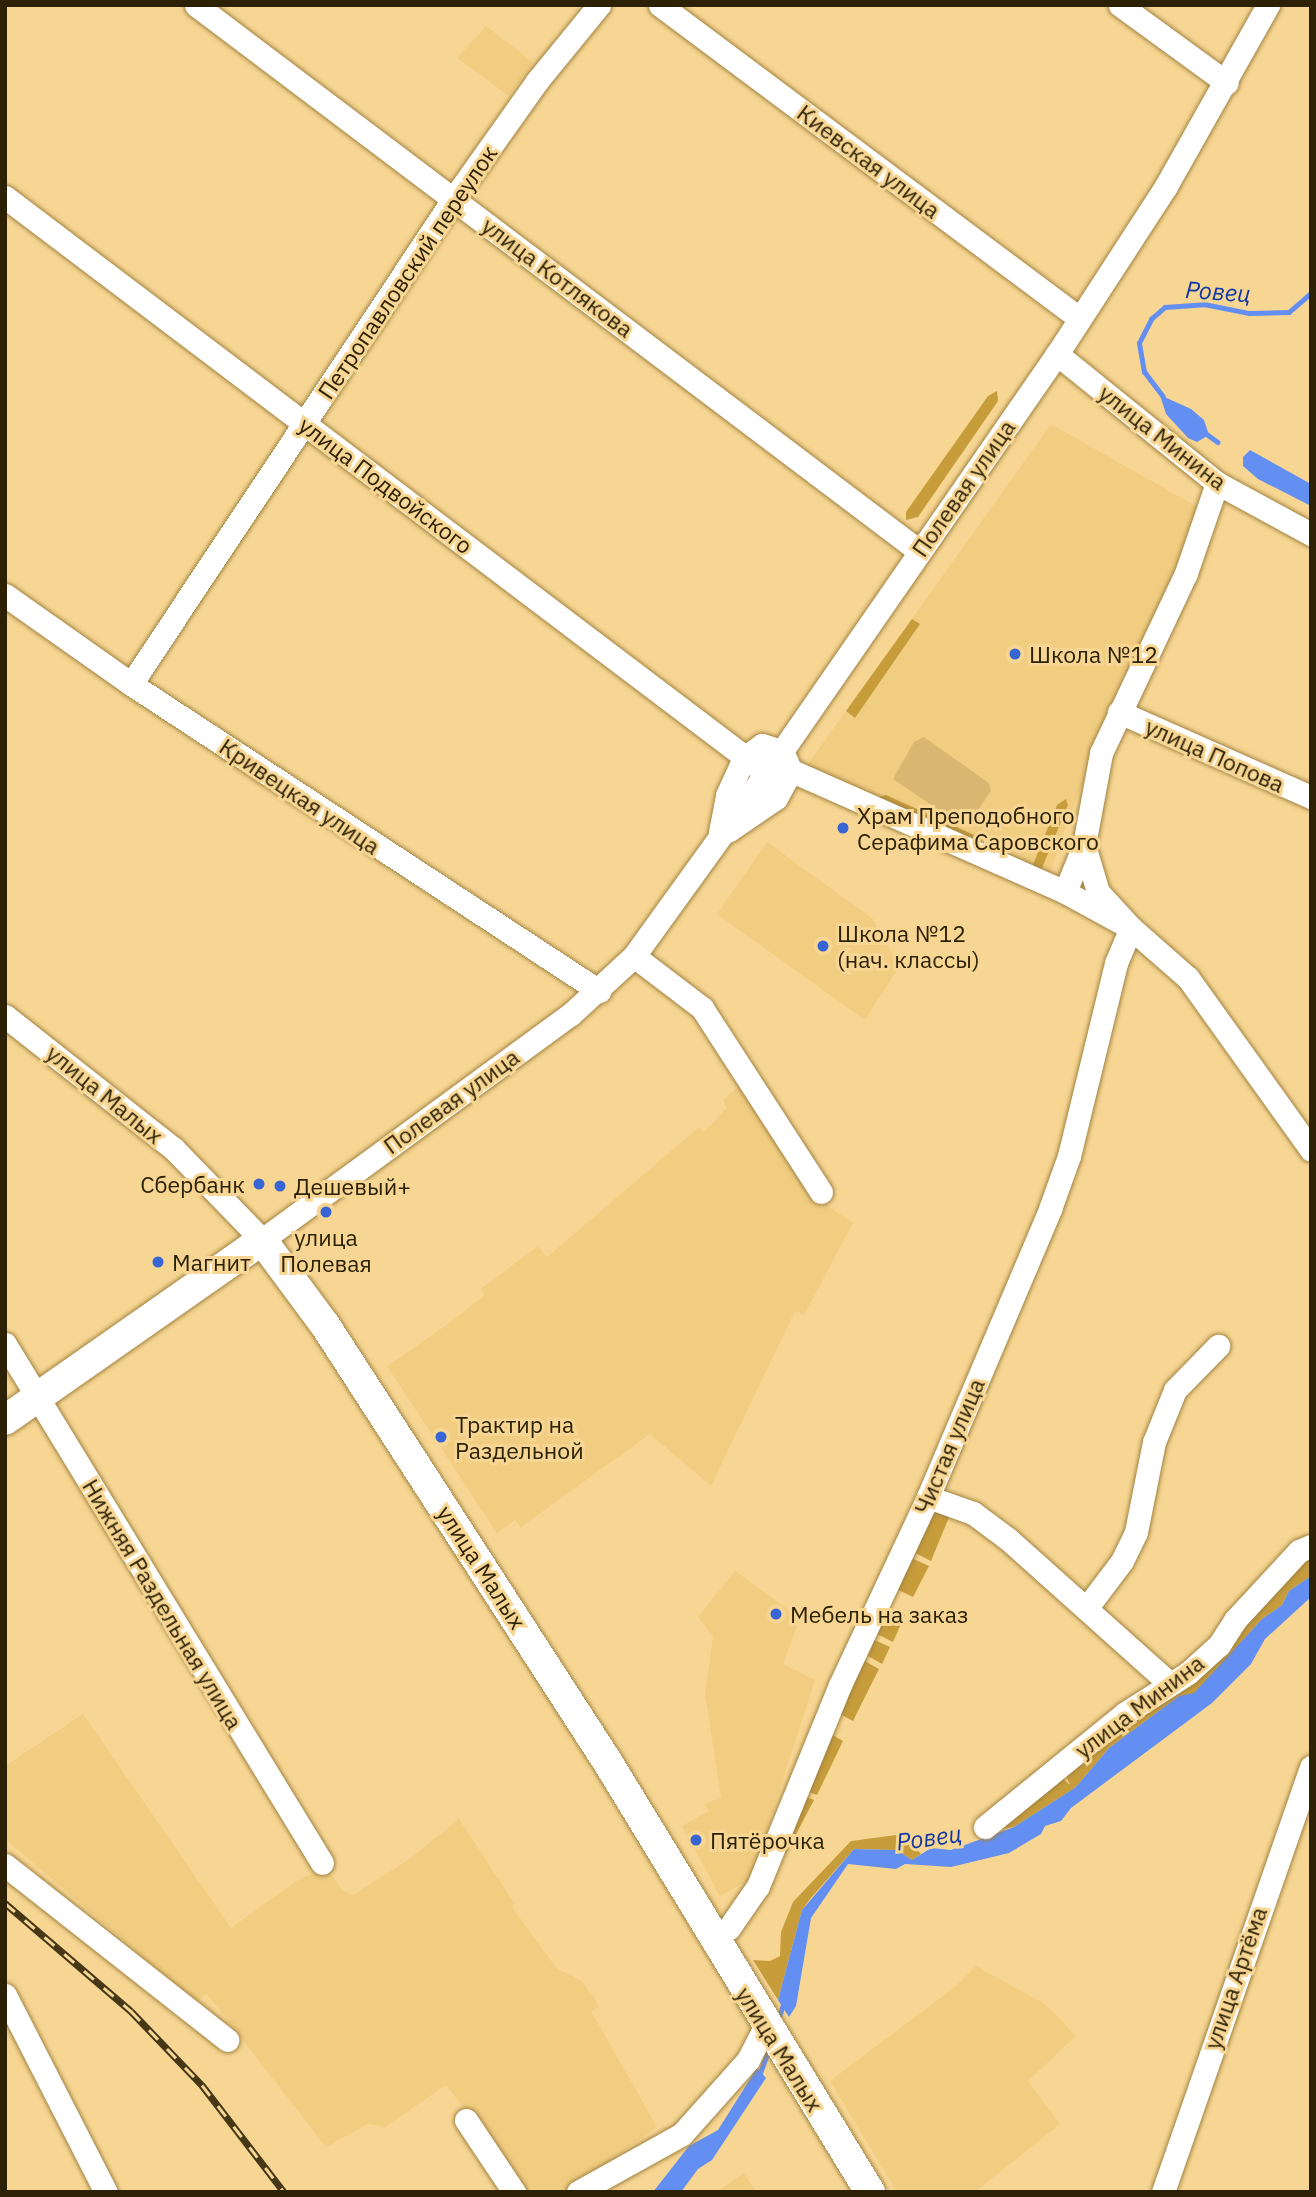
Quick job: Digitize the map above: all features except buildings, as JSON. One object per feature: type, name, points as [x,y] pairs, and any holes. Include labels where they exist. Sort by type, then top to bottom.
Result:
[{"type":"main road","points":[[5,1420],[262,1240]]},
{"type":"main road","name":"улица Малых","points":[[262,1240],[325,1325],[585,1726],[765,2025],[870,2192]]},
{"type":"street","name":"улица Котлякова","points":[[196,5],[919,551]]},
{"type":"street","name":"Петропавловский переулок","points":[[131,684],[454,198],[537,81],[598,5]]},
{"type":"street","name":"Киевская улица","points":[[660,5],[1079,318]]},
{"type":"street","points":[[1120,5],[1227,83]]},
{"type":"street","name":"Полевая улица","points":[[262,1240],[599,991],[634,956],[719,839],[778,765],[919,551],[1057,354],[1227,83],[1268,5]]},
{"type":"street","name":"улица Подвойского","points":[[5,197],[744,758],[778,765],[1065,892],[1131,928]]},
{"type":"street","name":"улица Минина","points":[[1057,354],[1217,483],[1311,534]]},
{"type":"street","points":[[1065,892],[1084,845],[1101,753],[1186,573],[1217,483]]},
{"type":"street","name":"Кривецкая улица","points":[[5,595],[131,684],[599,991]]},
{"type":"street","name":"улица Попова","points":[[1119,712],[1311,797]]},
{"type":"street","points":[[719,839],[729,786],[744,758]]},
{"type":"street","points":[[1084,845],[1098,892],[1131,928],[1188,978],[1311,1150]]},
{"type":"street","name":"Чистая улица","points":[[713,1939],[729,1928],[758,1886],[840,1685],[928,1497],[1069,1156],[1116,964],[1131,928]]},
{"type":"street","points":[[634,956],[702,1008],[821,1192]]},
{"type":"street","name":"улица Малых","points":[[5,1016],[173,1148],[262,1240]]},
{"type":"street","name":"Нижняя Раздельная улица","points":[[5,1344],[322,1863]]},
{"type":"street","points":[[1088,1606],[1122,1561],[1136,1532],[1154,1442],[1175,1390],[1218,1346]]},
{"type":"street","points":[[928,1497],[973,1513],[1088,1606],[1170,1684]]},
{"type":"street","name":"улица Минина","points":[[985,1827],[1124,1714],[1170,1684],[1219,1645],[1235,1620],[1299,1551],[1311,1546]]},
{"type":"street","name":"улица Артёма","points":[[1163,2192],[1301,1822],[1311,1767]]},
{"type":"street","points":[[5,1865],[227,2039]]},
{"type":"street","points":[[5,1995],[106,2192]]},
{"type":"street","points":[[578,2192],[682,2134],[752,2054],[765,2025]]},
{"type":"street","points":[[466,2120],[514,2192]]},
{"type":"shaded area","points":[[486,26],[533,62],[509,96],[457,58]]},
{"type":"shaded area","points":[[997,391],[998,401],[918,517],[906,520],[906,512],[988,396]]},
{"type":"shaded area","name":"Школа №12","points":[[1051,424],[1201,509],[1074,804],[1049,877],[803,771]]},
{"type":"shaded area","points":[[912,619],[920,624],[855,718],[846,711]]},
{"type":"shaded area","points":[[924,737],[989,783],[991,791],[968,825],[961,825],[893,779],[914,742]]},
{"type":"shaded area","points":[[886,795],[974,835],[975,846],[878,797]]},
{"type":"shaded area","points":[[1066,799],[1068,805],[1040,873],[1032,867],[1057,805]]},
{"type":"shaded area","name":"Школа №12 (нач. классы)","points":[[767,842],[873,919],[899,967],[865,1020],[717,914]]},
{"type":"shaded area","points":[[744,1082],[828,1206],[853,1223],[804,1315],[795,1311],[711,1486],[650,1434],[521,1527],[515,1520],[497,1533],[387,1366],[485,1295],[481,1289],[538,1246],[547,1257],[699,1127],[704,1132],[727,1108],[723,1100]]},
{"type":"shaded area","points":[[935,1508],[952,1510],[931,1561],[911,1551]]},
{"type":"shaded area","points":[[1311,1554],[1311,1576],[1289,1591],[1282,1605],[1262,1619],[1194,1694],[1179,1696],[1109,1748],[1076,1787],[1014,1827],[994,1831],[1058,1774],[1070,1785],[1063,1768]]},
{"type":"shaded area","points":[[909,1557],[929,1566],[913,1597],[894,1588]]},
{"type":"shaded area","points":[[735,1571],[800,1618],[783,1664],[815,1680],[751,1879],[720,1896],[682,1826],[709,1811],[705,1804],[721,1797],[705,1694],[713,1637],[698,1617]]},
{"type":"shaded area","points":[[885,1605],[905,1615],[893,1642],[873,1632]]},
{"type":"shaded area","points":[[870,1638],[890,1647],[882,1664],[863,1653]]},
{"type":"shaded area","points":[[861,1659],[879,1669],[853,1721],[836,1712]]},
{"type":"shaded area","points":[[83,1714],[231,1928],[301,1878],[327,1869],[343,1891],[353,1895],[408,1860],[459,1819],[515,1904],[512,1907],[557,1969],[582,1981],[595,1999],[599,2007],[591,2011],[657,2127],[567,2192],[529,2192],[446,2085],[385,2127],[368,2124],[326,2147],[207,1994],[196,2002],[5,1839],[5,1766]]},
{"type":"shaded area","points":[[826,1731],[843,1741],[817,1795],[801,1789]]},
{"type":"shaded area","points":[[799,1794],[814,1800],[786,1853],[778,1850]]},
{"type":"shaded area","points":[[904,1834],[921,1854],[912,1860],[897,1850],[854,1849],[810,1899],[802,1910],[778,2000],[753,1960],[770,1961],[780,1956],[781,1932],[793,1902],[851,1841]]},
{"type":"shaded area","points":[[976,1966],[1045,2004],[1076,2036],[1028,2081],[1060,2124],[975,2192],[897,2192],[830,2081],[955,1987]]},
{"type":"shaded area","points":[[744,2173],[756,2192],[716,2192]]},
{"type":"water","points":[[1160,395],[1191,409],[1204,420],[1209,435],[1197,442],[1188,438],[1166,414]]},
{"type":"water","points":[[1250,450],[1311,484],[1311,506],[1258,479],[1243,466],[1243,457]]},
{"type":"water","points":[[1311,1576],[1311,1597],[1265,1639],[1251,1664],[1212,1703],[1071,1808],[1061,1821],[1045,1826],[1041,1834],[1009,1853],[951,1867],[905,1864],[896,1869],[848,1864],[811,1918],[796,2006],[789,2017],[778,2000],[802,1910],[854,1849],[897,1850],[912,1860],[931,1848],[951,1850],[1014,1827],[1076,1787],[1109,1748],[1179,1696],[1194,1693],[1262,1619],[1282,1605],[1289,1591]]},
{"type":"water","points":[[757,2068],[766,2078],[712,2160],[698,2169],[681,2192],[653,2192],[689,2146],[718,2130]]},
{"type":"waterway","name":"Ровец","points":[[1163,397],[1144,372],[1139,343],[1151,319],[1165,307],[1204,304],[1249,313],[1289,312],[1311,293]]},
{"type":"waterway","name":"Ровец","points":[[1204,432],[1218,442]]},
{"type":"waterway","name":"Ровец","points":[[778,2020],[784,2002]]},
{"type":"waterway","name":"Ровец","points":[[759,2076],[769,2048]]},
{"type":"railway","points":[[5,1903],[131,2011],[202,2085],[284,2192]]},
{"type":"place","name":"Школа №12","points":[[1015,654]]},
{"type":"place","name":"Храм Преподобного Серафима Саровского","points":[[843,828]]},
{"type":"place","name":"Школа №12 (нач. классы)","points":[[823,946]]},
{"type":"place","name":"Сбербанк","points":[[259,1184]]},
{"type":"place","name":"Дешевый+","points":[[280,1186]]},
{"type":"place","name":"улица Полевая","points":[[326,1212]]},
{"type":"place","name":"Магнит","points":[[158,1262]]},
{"type":"place","name":"Трактир на Раздельной","points":[[441,1437]]},
{"type":"place","name":"Мебель на заказ","points":[[776,1614]]},
{"type":"place","name":"Пятёрочка","points":[[696,1840]]}]
